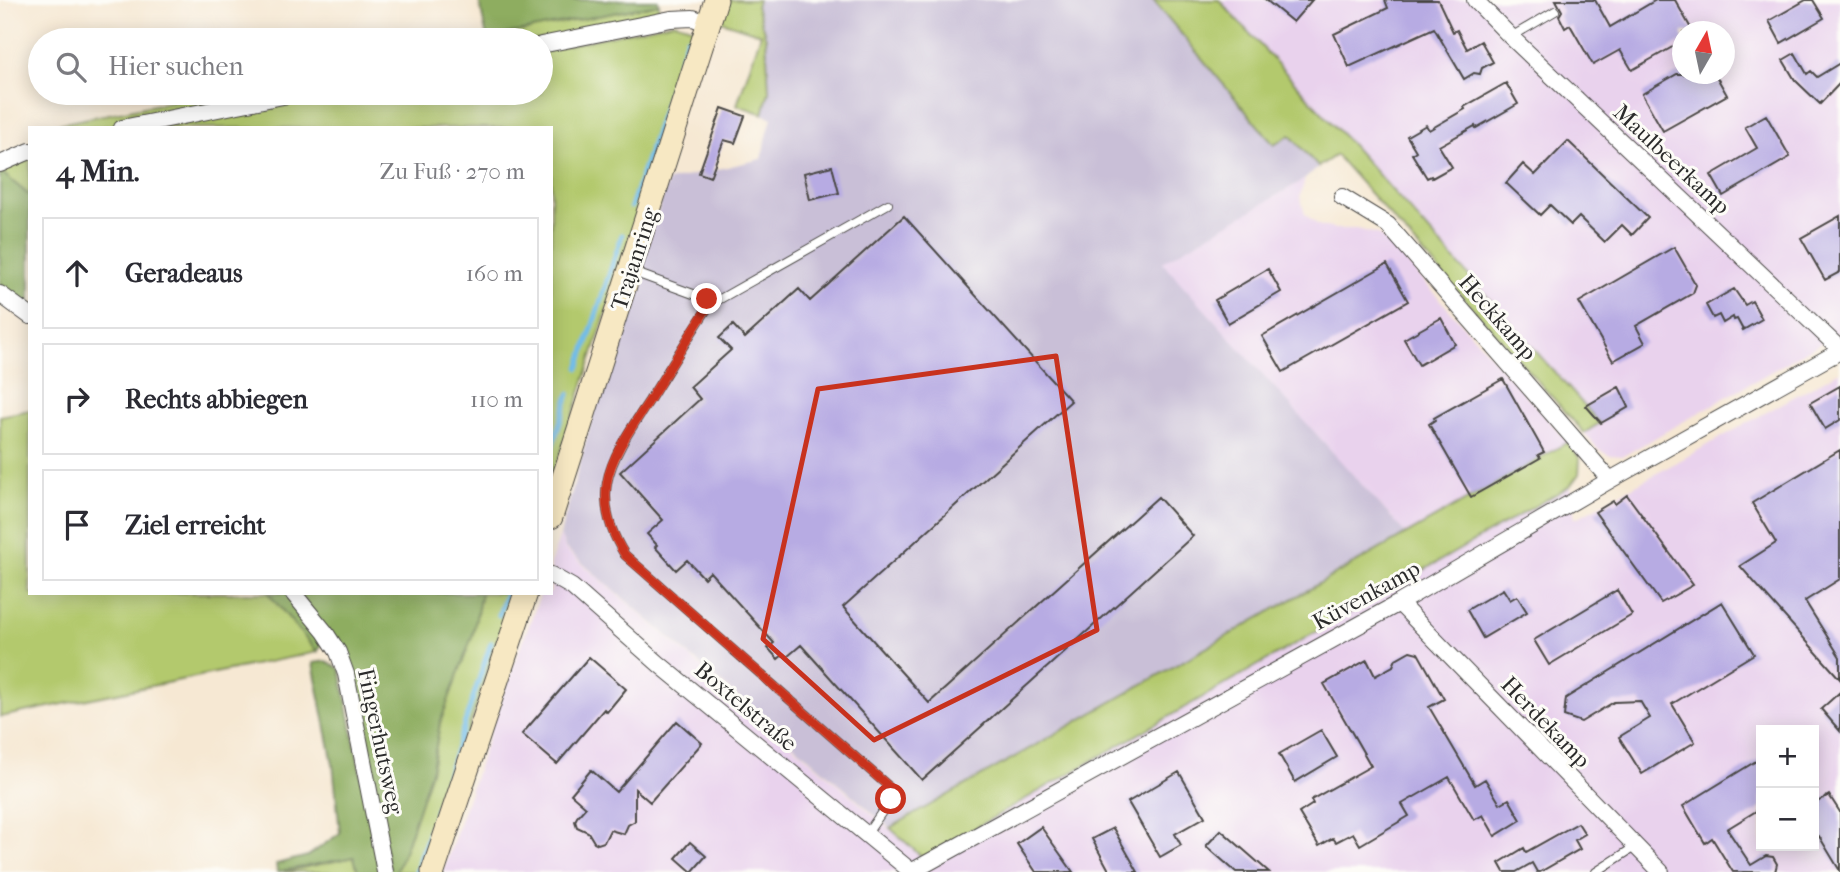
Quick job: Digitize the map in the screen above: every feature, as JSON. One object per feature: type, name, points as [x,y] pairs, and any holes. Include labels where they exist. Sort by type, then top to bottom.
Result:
[{"type":"main road","name":"Trajanring","points":[[553,511],[716,0]]},
{"type":"main road","points":[[433,872],[525,595]]},
{"type":"street","name":"Maulbeerkamp","points":[[1475,0],[1840,350]]},
{"type":"street","points":[[553,43],[671,19],[693,18],[709,24]]},
{"type":"street","points":[[132,126],[238,105]]},
{"type":"street","points":[[0,164],[28,152]]},
{"type":"street","name":"Heckkamp","points":[[1342,197],[1388,225],[1610,480]]},
{"type":"street","points":[[0,294],[28,315]]},
{"type":"street","name":"Küvenkamp","points":[[911,872],[1399,603],[1840,350]]},
{"type":"street","name":"Boxtelstraße","points":[[553,576],[572,587],[659,664],[911,872]]},
{"type":"street","name":"Fingerhutsweg","points":[[295,595],[338,652],[346,674],[385,872]]},
{"type":"street","name":"Herdekamp","points":[[1399,603],[1661,872]]},
{"type":"lane","points":[[1511,37],[1555,11]]},
{"type":"lane","points":[[630,271],[713,299],[727,296],[888,204]]},
{"type":"lane","points":[[713,299],[628,434],[611,468],[606,499],[612,531],[625,555],[887,785],[891,790],[891,799],[866,835]]},
{"type":"lane","points":[[1596,872],[1636,846]]},
{"type":"highlighted area","points":[[1056,356],[1097,630],[874,740],[763,639],[818,389]]},
{"type":"shaded area","points":[[758,0],[1153,0],[1274,144],[1290,135],[1318,168],[1305,179],[1162,262],[1406,534],[890,828],[566,549],[560,535],[598,397],[668,181],[761,159],[772,118],[763,114],[769,91],[766,38],[756,6]]},
{"type":"shaded area","points":[[1219,0],[1840,0],[1840,332],[1623,456],[1608,455],[1598,449],[1584,433],[1600,423]]},
{"type":"shaded area","points":[[1305,179],[1300,196],[1305,214],[1318,225],[1377,234],[1391,245],[1568,442],[1406,534],[1161,262]]},
{"type":"shaded area","points":[[1840,371],[1840,872],[443,872],[502,696],[540,595],[553,595],[553,555],[560,535],[566,550],[923,858],[1570,486],[1575,519]]},
{"type":"green space","points":[[479,0],[658,0],[659,4],[538,28],[485,28]]},
{"type":"green space","points":[[727,0],[758,0],[756,6],[766,38],[769,91],[763,114],[737,105],[761,34],[721,21]]},
{"type":"green space","points":[[1153,0],[1219,0],[1600,423],[1584,433],[1336,155],[1318,167],[1290,135],[1274,145]]},
{"type":"green space","points":[[659,4],[659,17],[553,38],[553,28],[537,28]]},
{"type":"green space","points":[[674,22],[698,29],[553,477],[553,126],[162,126],[268,105],[553,105],[553,48]]},
{"type":"green space","points":[[154,105],[214,105],[108,126],[49,126]]},
{"type":"green space","points":[[28,156],[28,194],[0,171]]},
{"type":"green space","points":[[0,171],[28,194],[28,308],[0,287]]},
{"type":"green space","points":[[28,410],[28,595],[270,595],[317,652],[0,717],[0,416]]},
{"type":"green space","points":[[1568,442],[1580,459],[1579,474],[1570,486],[923,858],[890,828]]},
{"type":"green space","points":[[270,595],[288,595],[325,640],[317,652]]},
{"type":"green space","points":[[300,595],[481,595],[473,634],[440,723],[432,768],[396,872],[390,872],[347,662]]},
{"type":"green space","points":[[480,595],[515,595],[422,872],[396,872],[432,768],[440,723]]},
{"type":"green space","points":[[326,661],[340,669],[380,872],[358,872],[354,857],[277,872],[276,864],[308,856],[340,833],[333,764],[313,663]]},
{"type":"green space","points":[[354,857],[358,872],[284,872]]},
{"type":"building","points":[[1266,0],[1312,0],[1293,22]]},
{"type":"building","points":[[1385,0],[1438,0],[1453,32],[1457,30],[1467,49],[1481,41],[1493,62],[1482,68],[1480,74],[1474,73],[1464,79],[1434,28],[1349,67],[1334,34],[1388,8]]},
{"type":"building","points":[[1556,0],[1595,0],[1610,27],[1656,0],[1675,0],[1687,21],[1672,21],[1672,47],[1632,70],[1620,50],[1593,65],[1570,25],[1565,28],[1559,16],[1562,11]]},
{"type":"building","points":[[1806,0],[1813,0],[1824,18],[1781,43],[1769,21]]},
{"type":"building","points":[[1795,53],[1807,74],[1811,71],[1817,77],[1840,63],[1840,83],[1820,104],[1795,80],[1783,60]]},
{"type":"building","points":[[1672,77],[1672,84],[1721,84],[1727,95],[1663,131],[1642,94]]},
{"type":"building","points":[[1506,83],[1518,104],[1439,146],[1452,167],[1427,178],[1412,154],[1416,151],[1407,136],[1426,125],[1429,130]]},
{"type":"building","points":[[722,108],[745,116],[735,143],[724,140],[710,177],[699,173]]},
{"type":"building","points":[[1766,115],[1790,157],[1723,196],[1711,175],[1757,148],[1745,127]]},
{"type":"building","points":[[1568,141],[1648,218],[1632,235],[1622,225],[1605,242],[1579,217],[1571,225],[1550,205],[1540,215],[1506,183],[1523,164],[1535,175]]},
{"type":"building","points":[[832,166],[839,193],[810,200],[804,173]]},
{"type":"building","points":[[904,216],[1071,401],[843,607],[929,703],[1158,497],[1193,536],[922,780],[801,645],[787,657],[784,654],[778,659],[768,648],[774,643],[710,572],[704,578],[687,560],[676,570],[647,534],[663,520],[620,472],[700,399],[690,387],[731,350],[719,338],[733,325],[745,338],[799,289],[810,301]]},
{"type":"building","points":[[1840,216],[1840,272],[1825,280],[1801,238]]},
{"type":"building","points":[[1674,247],[1696,285],[1693,293],[1636,326],[1645,343],[1613,361],[1579,302]]},
{"type":"building","points":[[1387,264],[1408,301],[1283,372],[1262,336]]},
{"type":"building","points":[[1268,269],[1281,292],[1228,323],[1215,300]]},
{"type":"building","points":[[1734,289],[1745,305],[1752,301],[1762,319],[1743,330],[1733,317],[1723,323],[1719,315],[1713,318],[1706,305]]},
{"type":"building","points":[[1441,318],[1455,344],[1419,365],[1404,339]]},
{"type":"building","points":[[1503,379],[1544,452],[1538,455],[1540,458],[1471,497],[1429,424],[1434,418]]},
{"type":"building","points":[[1840,386],[1840,420],[1825,429],[1810,403]]},
{"type":"building","points":[[1619,387],[1629,407],[1601,423],[1586,406]]},
{"type":"building","points":[[1840,450],[1840,579],[1805,601],[1840,657],[1840,679],[1740,566],[1776,543],[1752,503]]},
{"type":"building","points":[[1627,495],[1693,585],[1661,603],[1595,512],[1613,501],[1615,504]]},
{"type":"building","points":[[1503,589],[1510,600],[1517,596],[1527,612],[1483,638],[1467,610]]},
{"type":"building","points":[[1617,590],[1632,615],[1549,665],[1534,640]]},
{"type":"building","points":[[1722,602],[1754,654],[1672,704],[1695,742],[1642,774],[1619,737],[1650,718],[1640,701],[1614,702],[1581,722],[1564,716],[1566,698]]},
{"type":"building","points":[[1410,651],[1418,653],[1444,699],[1429,707],[1475,785],[1485,779],[1500,804],[1509,799],[1521,820],[1495,836],[1483,815],[1474,820],[1449,777],[1402,804],[1409,816],[1360,845],[1353,833],[1336,842],[1333,838],[1319,846],[1299,813],[1313,804],[1311,800],[1371,766],[1324,684],[1367,660],[1375,676],[1393,666],[1396,659]]},
{"type":"building","points":[[589,657],[626,689],[607,712],[604,709],[557,764],[522,734]]},
{"type":"building","points":[[1840,692],[1840,731],[1821,709]]},
{"type":"building","points":[[677,721],[702,743],[650,802],[635,789],[635,821],[628,825],[624,834],[610,830],[604,842],[594,842],[588,832],[577,827],[575,821],[586,807],[571,794],[591,770],[616,792]]},
{"type":"building","points":[[1321,730],[1337,757],[1295,782],[1279,754]]},
{"type":"building","points":[[1756,761],[1756,811],[1727,829],[1751,865],[1766,856],[1773,857],[1777,864],[1775,872],[1733,872],[1712,838],[1705,843],[1683,806]]},
{"type":"building","points":[[1179,772],[1205,817],[1175,834],[1181,845],[1160,857],[1128,802]]},
{"type":"building","points":[[1829,795],[1840,812],[1840,871],[1819,836],[1819,801]]},
{"type":"building","points":[[1578,823],[1585,834],[1575,840],[1580,849],[1540,872],[1537,872],[1532,863],[1516,872],[1504,872],[1499,863],[1524,848],[1526,852]]},
{"type":"building","points":[[1041,827],[1073,872],[1036,872],[1017,844]]},
{"type":"building","points":[[1113,828],[1138,872],[1110,872],[1092,839]]},
{"type":"building","points":[[1221,830],[1269,872],[1236,872],[1206,846]]},
{"type":"building","points":[[690,842],[706,856],[692,872],[676,858]]},
{"type":"waterway","points":[[631,207],[687,38]]},
{"type":"waterway","points":[[579,368],[622,235]]},
{"type":"waterway","points":[[553,444],[569,394]]},
{"type":"waterway","points":[[499,615],[505,595]]},
{"type":"waterway","points":[[416,872],[491,643]]},
{"type":"route","points":[[707,299],[713,299],[628,434],[611,468],[606,499],[612,531],[625,555],[887,785],[891,790],[891,799]]}]
